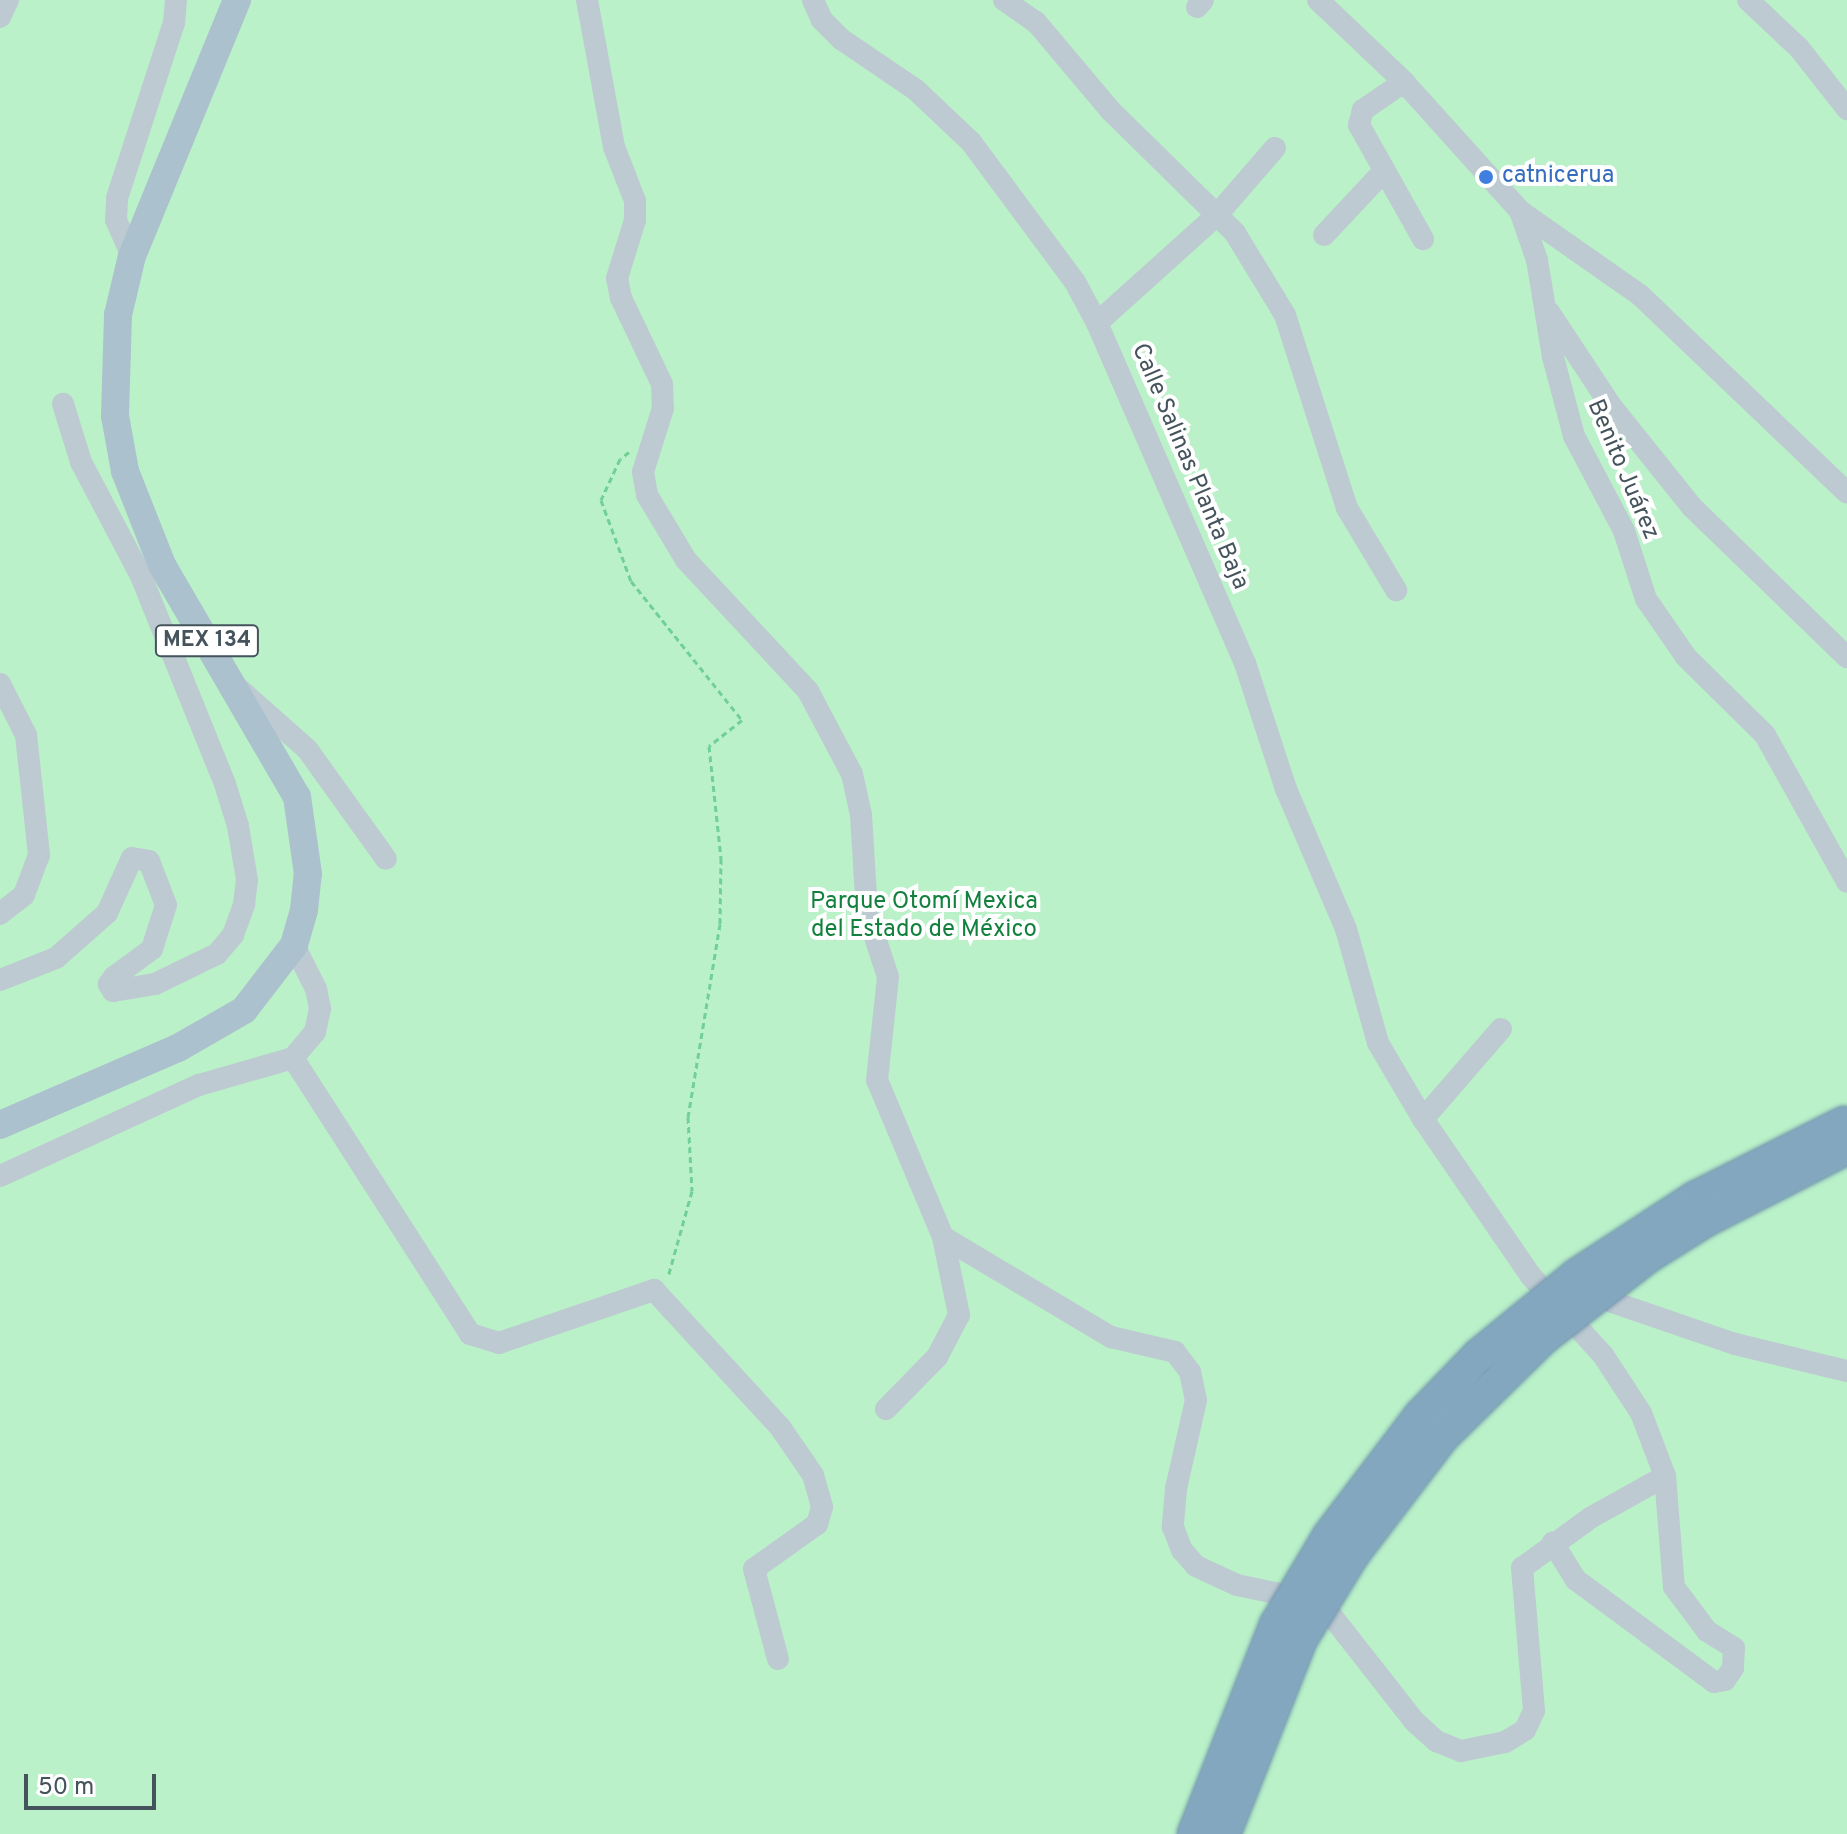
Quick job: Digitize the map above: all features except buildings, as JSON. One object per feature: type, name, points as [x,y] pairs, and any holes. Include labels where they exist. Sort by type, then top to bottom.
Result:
[{"type":"highway","points":[[1194,1834],[1276,1625],[1329,1536],[1421,1415],[1478,1356],[1577,1275],[1695,1198],[1846,1135]]},
{"type":"highway","points":[[1224,1834],[1301,1639],[1353,1554],[1443,1436],[1543,1338],[1647,1257],[1846,1135]]},
{"type":"main road","name":"MEX 134","points":[[0,1125],[214,1029],[244,1010],[294,945],[308,874],[297,797],[233,685],[151,570],[125,471],[115,416],[118,315],[132,256],[237,0]]},
{"type":"street","points":[[0,17],[8,0]]},
{"type":"street","points":[[132,256],[116,220],[117,198],[174,23],[176,0]]},
{"type":"street","points":[[587,0],[611,134],[635,201],[635,220],[617,278],[621,298],[662,384],[663,408],[651,436],[644,483],[667,535],[808,691],[852,774],[861,815],[867,913],[888,977],[877,1080],[943,1237],[959,1315],[937,1357],[886,1409]]},
{"type":"street","name":"Calle Salinas Planta Baja","points":[[813,0],[822,20],[841,39],[916,90],[971,142],[1075,282],[1097,323],[1245,663],[1286,789],[1346,929],[1378,1043],[1423,1119],[1531,1276],[1616,1373],[1641,1413],[1665,1476],[1674,1587],[1707,1631],[1734,1648],[1733,1668],[1725,1680],[1714,1682],[1576,1580],[1553,1543]]},
{"type":"street","points":[[1004,0],[1036,22],[1111,111],[1235,233],[1285,315],[1347,508],[1396,590]]},
{"type":"street","name":"Benito Juárez","points":[[1318,0],[1404,82],[1520,211],[1537,260],[1574,436],[1624,531],[1646,599],[1686,657],[1765,735],[1847,882]]},
{"type":"street","points":[[1748,0],[1799,48],[1847,109]]},
{"type":"street","points":[[1404,82],[1359,116],[1383,172],[1423,239]]},
{"type":"street","points":[[1097,323],[1216,216],[1275,148]]},
{"type":"street","points":[[1324,235],[1383,172]]},
{"type":"street","points":[[1520,211],[1640,295],[1847,493]]},
{"type":"street","points":[[1544,304],[1611,406],[1692,507],[1847,657]]},
{"type":"street","points":[[0,980],[56,958],[107,913],[132,858],[149,861],[166,905],[152,949],[114,977],[109,984],[113,991],[155,984],[217,954],[233,935],[244,904],[247,880],[238,826],[151,570],[85,473],[63,404]]},
{"type":"street","points":[[0,684],[26,735],[39,855],[24,895],[0,914]]},
{"type":"street","points":[[233,685],[275,716],[307,749],[386,859]]},
{"type":"street","points":[[0,1176],[199,1085],[293,1058],[315,1032],[320,1009],[316,989],[294,945]]},
{"type":"street","points":[[1423,1119],[1501,1029]]},
{"type":"street","points":[[293,1058],[455,1316],[470,1334],[499,1343],[654,1290],[780,1427],[813,1475],[820,1495],[817,1524],[754,1569],[778,1659]]},
{"type":"street","points":[[943,1237],[1111,1337],[1168,1347],[1183,1359],[1196,1400],[1176,1489],[1173,1527],[1182,1550],[1196,1566],[1237,1585],[1313,1601],[1331,1615],[1414,1721],[1436,1741],[1461,1751],[1505,1742],[1525,1730],[1534,1711],[1535,1692],[1520,1585],[1522,1568],[1553,1543],[1665,1476]]},
{"type":"street","points":[[1531,1276],[1735,1344],[1847,1371]]},
{"type":"path","points":[[651,436],[620,459],[601,500],[631,581],[742,720],[709,746],[721,858],[720,924],[688,1117],[692,1191],[671,1274]]},
{"type":"green space","name":"Parque Otomí Mexica del Estado de México","points":[[0,0],[1847,0],[1847,1834],[0,1834]]},
{"type":"place","name":"catnicerua","points":[[1486,177]]}]
